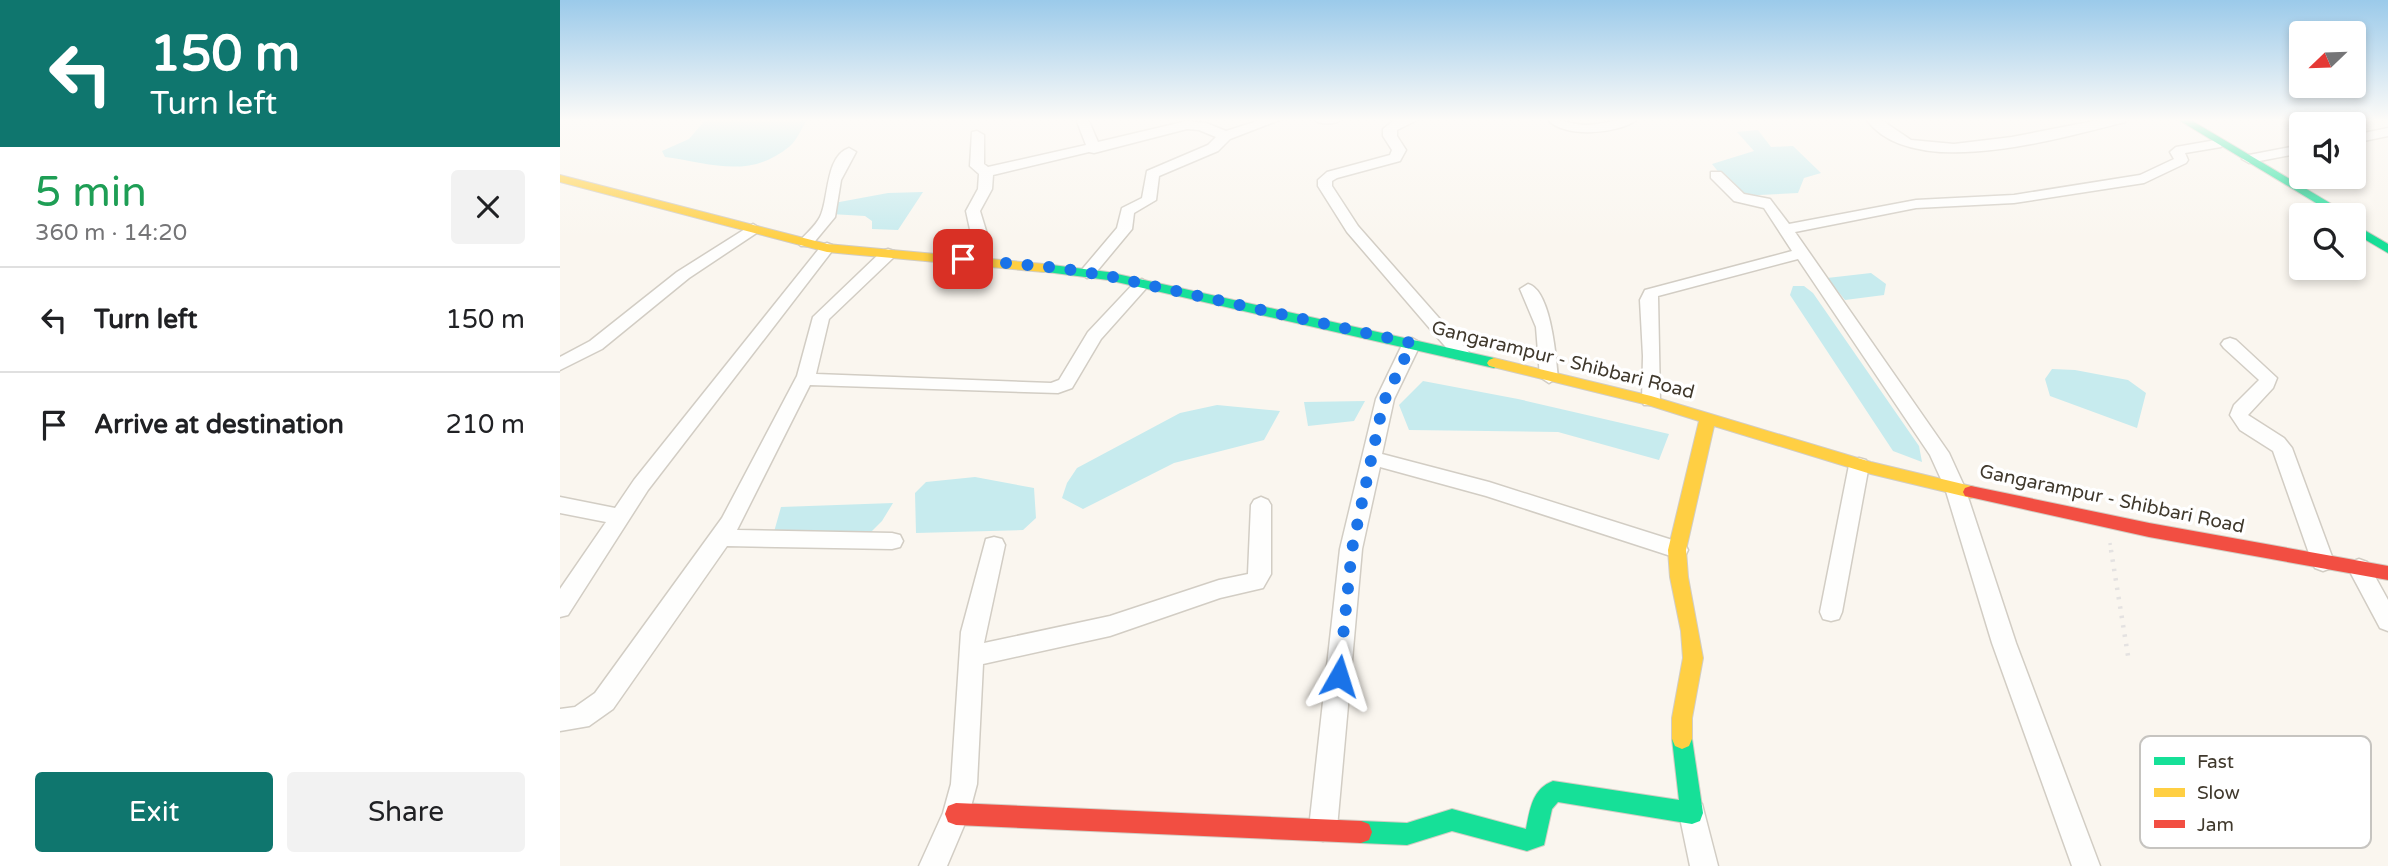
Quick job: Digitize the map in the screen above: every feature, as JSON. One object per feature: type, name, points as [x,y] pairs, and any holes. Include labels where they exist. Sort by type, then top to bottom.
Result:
[{"type":"main road","points":[[2241,159],[2313,203]]},
{"type":"main road","points":[[2250,159],[2324,203]]},
{"type":"main road","name":"Gangarampur - Shibbari Road","points":[[560,178],[827,248],[1087,273],[1142,284],[1412,343],[1651,401],[1859,465],[1955,488],[2106,520],[2388,573]]},
{"type":"main road","points":[[2366,228],[2388,241]]},
{"type":"main road","points":[[2366,235],[2388,249]]},
{"type":"main road","points":[[956,814],[1323,828],[1407,834],[1452,820],[1532,840],[1536,837],[1543,799],[1547,793],[1553,791],[1692,813],[1680,723],[1692,672],[1693,655],[1676,567],[1677,550],[1709,418]]},
{"type":"street","points":[[806,243],[828,217],[834,180],[845,159]]},
{"type":"street","points":[[977,159],[977,166],[986,172],[1045,159]]},
{"type":"street","points":[[1087,273],[1124,229],[1127,211],[1149,200],[1152,174],[1186,159]]},
{"type":"street","points":[[1390,159],[1332,175],[1325,180],[1325,186],[1352,229],[1462,355]]},
{"type":"street","points":[[1786,229],[1815,226],[1916,204],[2014,199],[2144,179],[2181,159]]},
{"type":"street","points":[[963,259],[979,234],[974,211],[985,189],[986,172]]},
{"type":"street","points":[[1716,175],[1739,198],[1765,202],[1932,440],[1955,488],[1999,631],[2086,866]]},
{"type":"street","points":[[560,364],[596,345],[683,275],[753,229]]},
{"type":"street","points":[[560,608],[618,516],[827,248]]},
{"type":"street","points":[[1651,401],[1648,300],[1651,293],[1802,253]]},
{"type":"street","points":[[560,720],[580,718],[604,701],[721,537],[804,379],[821,317],[888,254]]},
{"type":"street","points":[[804,379],[1061,387],[1070,379],[1102,324],[1142,284]]},
{"type":"street","points":[[1528,289],[1545,327],[1549,377]]},
{"type":"street","points":[[1323,828],[1352,549],[1385,399],[1412,343]]},
{"type":"street","points":[[2230,344],[2268,378],[2267,384],[2239,415],[2247,426],[2269,436],[2282,448],[2323,562]]},
{"type":"street","points":[[1372,458],[1489,489],[1677,550]]},
{"type":"street","points":[[1831,612],[1859,465]]},
{"type":"street","points":[[560,505],[618,516]]},
{"type":"street","points":[[972,656],[1110,626],[1219,589],[1255,582],[1260,574],[1261,505]]},
{"type":"street","points":[[721,537],[892,541]]},
{"type":"street","points":[[933,866],[956,814],[966,767],[977,611],[995,545]]},
{"type":"street","points":[[2359,568],[2388,621]]},
{"type":"street","points":[[1692,813],[1704,866]]},
{"type":"path","points":[[2106,520],[2129,662]]},
{"type":"water","points":[[680,159],[768,159],[745,166],[714,165]]},
{"type":"water","points":[[1727,159],[1807,159],[1821,173],[1804,178],[1798,193],[1738,196],[1712,164]]},
{"type":"water","points":[[923,192],[898,230],[872,229],[872,221],[865,216],[831,214],[834,203],[888,193]]},
{"type":"water","points":[[1871,273],[1886,284],[1884,295],[1845,300],[1827,278]]},
{"type":"water","points":[[1793,286],[1804,286],[1813,293],[1919,446],[1922,462],[1893,451],[1790,295]]},
{"type":"water","points":[[2052,369],[2075,370],[2128,380],[2146,393],[2137,428],[2050,396],[2045,379]]},
{"type":"water","points":[[1423,381],[1518,399],[1669,434],[1659,460],[1558,432],[1409,430],[1399,405]]},
{"type":"water","points":[[1365,401],[1354,421],[1308,426],[1304,402]]},
{"type":"water","points":[[1217,405],[1280,411],[1264,440],[1174,463],[1083,509],[1062,498],[1067,483],[1077,468],[1180,413]]},
{"type":"water","points":[[975,477],[1034,488],[1036,518],[1023,530],[916,533],[915,493],[926,482]]},
{"type":"water","points":[[893,503],[882,521],[864,539],[772,539],[781,507]]},
{"type":"traffic: fast","points":[[2250,159],[2324,203]]},
{"type":"traffic: fast","points":[[2366,235],[2388,249]]},
{"type":"traffic: fast","points":[[1044,268],[1108,276],[1494,363]]},
{"type":"traffic: fast","points":[[1361,832],[1407,834],[1452,820],[1527,840],[1536,837],[1542,804],[1553,791],[1692,813],[1682,739]]},
{"type":"traffic: slow","points":[[560,178],[827,248],[1044,268]]},
{"type":"traffic: slow","points":[[1494,363],[1651,401],[1871,468],[1971,492]]},
{"type":"traffic: slow","points":[[1682,739],[1683,708],[1693,658],[1677,550],[1708,418]]},
{"type":"traffic: jam","points":[[1971,492],[2149,530],[2388,573]]},
{"type":"traffic: jam","points":[[956,814],[1361,832]]},
{"type":"route","points":[[963,259],[1059,268],[1108,276],[1412,343],[1385,399],[1380,418],[1352,549],[1339,676]]}]
